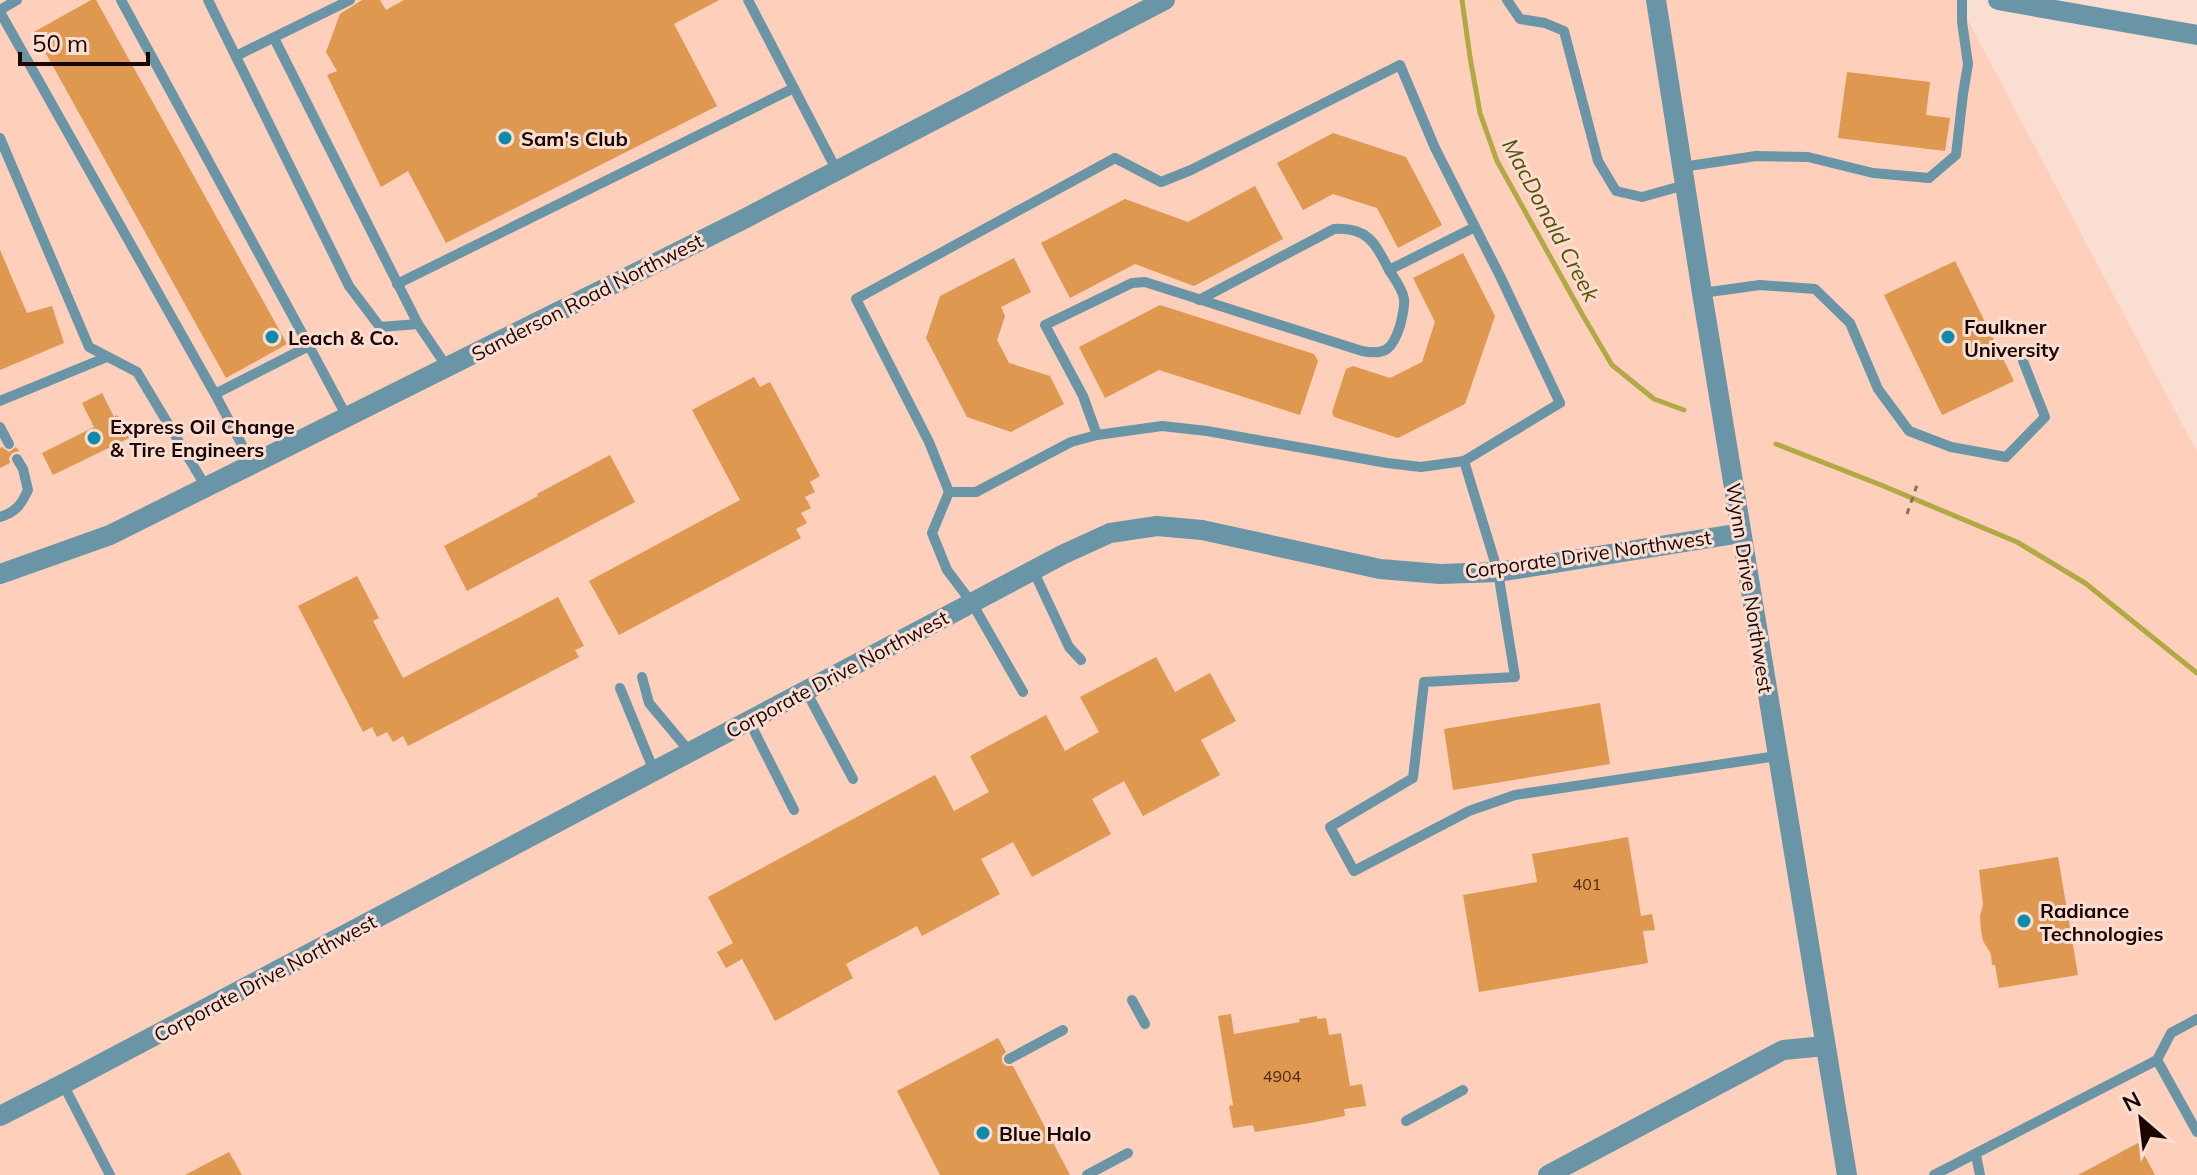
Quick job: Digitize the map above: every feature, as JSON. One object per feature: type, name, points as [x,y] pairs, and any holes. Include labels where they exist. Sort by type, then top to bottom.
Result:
[{"type":"street","name":"Sanderson Road Northwest","points":[[0,574],[110,535],[837,171],[1165,0]]},
{"type":"street","name":"Wynn Drive Northwest","points":[[1656,0],[1847,1175]]},
{"type":"street","points":[[1998,0],[2027,2],[2197,35]]},
{"type":"street","name":"Corporate Drive Northwest","points":[[0,1116],[1033,570],[1110,533],[1157,526],[1202,530],[1380,569],[1440,574],[1498,572],[1741,533]]},
{"type":"street","points":[[1548,1175],[1783,1050],[1825,1046]]},
{"type":"lane","points":[[17,0],[0,11],[252,464]]},
{"type":"lane","points":[[121,0],[347,417]]},
{"type":"lane","points":[[208,0],[349,286],[380,327],[418,324]]},
{"type":"lane","points":[[236,56],[350,0]]},
{"type":"lane","points":[[748,0],[837,171]]},
{"type":"lane","points":[[1507,0],[1520,19],[1545,23],[1564,31],[1598,161],[1616,191],[1642,197],[1683,176],[1756,156],[1808,157],[1873,173],[1929,178],[1956,155],[1968,64],[1962,0]]},
{"type":"lane","points":[[274,38],[418,324],[447,367]]},
{"type":"lane","points":[[949,492],[976,492],[1071,442],[1162,426],[1421,467],[1464,461],[1560,403],[1435,148],[1400,65],[1191,170],[1161,182],[1115,158],[856,299],[929,442],[949,492],[932,533],[947,570],[972,603],[1023,692]]},
{"type":"lane","points":[[397,284],[794,88]]},
{"type":"lane","points":[[0,138],[89,347],[137,372],[206,487]]},
{"type":"lane","points":[[1389,270],[1475,227]]},
{"type":"lane","points":[[1097,435],[1083,396],[1045,325],[1132,283],[1145,282],[1199,300],[1362,351],[1376,354],[1386,350],[1395,340],[1404,299],[1375,242],[1346,228],[1334,229],[1199,300]]},
{"type":"lane","points":[[1702,293],[1760,285],[1815,289],[1850,323],[1878,389],[1909,431],[1951,447],[2006,457],[2045,417],[2023,361]]},
{"type":"lane","points":[[215,394],[309,346]]},
{"type":"lane","points":[[0,401],[107,357]]},
{"type":"lane","points":[[0,427],[9,444]]},
{"type":"lane","points":[[0,517],[21,506],[28,490],[17,459]]},
{"type":"lane","points":[[1464,461],[1498,572],[1515,677],[1424,682],[1413,778],[1330,827],[1354,871],[1469,811],[1515,795],[1777,756]]},
{"type":"lane","points":[[1033,570],[1069,647],[1081,660]]},
{"type":"lane","points":[[642,677],[649,703],[690,752]]},
{"type":"lane","points":[[620,688],[654,771]]},
{"type":"lane","points":[[806,691],[853,779]]},
{"type":"lane","points":[[749,721],[794,810]]},
{"type":"lane","points":[[1132,1000],[1145,1024]]},
{"type":"lane","points":[[1934,1175],[2157,1060],[2171,1033],[2197,1019]]},
{"type":"lane","points":[[1009,1059],[1063,1030]]},
{"type":"lane","points":[[2157,1060],[2197,1132]]},
{"type":"lane","points":[[63,1084],[110,1175]]},
{"type":"lane","points":[[1406,1121],[1463,1090]]},
{"type":"lane","points":[[1087,1175],[1128,1153]]},
{"type":"lane","points":[[1976,1155],[1980,1175]]},
{"type":"path","points":[[1907,514],[1917,485]]},
{"type":"shaded area","points":[[0,0],[1957,0],[2197,452],[2197,1175],[0,1175]]},
{"type":"building","points":[[96,0],[287,344],[226,378],[34,32]]},
{"type":"building","name":"Sam's Club","points":[[362,0],[380,0],[386,10],[404,0],[719,0],[674,24],[717,106],[446,243],[408,171],[381,187],[327,75],[337,71],[326,52],[340,14]]},
{"type":"building","points":[[1847,72],[1930,82],[1926,115],[1950,118],[1945,151],[1838,138]]},
{"type":"building","points":[[1333,133],[1406,157],[1442,225],[1398,248],[1377,208],[1333,194],[1303,210],[1277,163]]},
{"type":"building","points":[[1255,186],[1283,239],[1194,286],[1135,264],[1070,298],[1041,243],[1125,199],[1188,222]]},
{"type":"building","points":[[0,250],[27,313],[52,306],[64,343],[0,370]]},
{"type":"building","points":[[1463,253],[1495,316],[1465,404],[1398,438],[1334,417],[1332,412],[1346,369],[1353,366],[1390,378],[1422,362],[1435,322],[1413,278]]},
{"type":"building","points":[[1014,258],[1031,292],[1001,307],[1005,316],[997,340],[1009,363],[1050,376],[1064,404],[1011,432],[967,417],[926,338],[940,296]]},
{"type":"building","points":[[1955,261],[2014,381],[1942,415],[1884,295]]},
{"type":"building","points":[[1160,305],[1314,354],[1318,361],[1300,415],[1159,370],[1105,398],[1079,347]]},
{"type":"building","points":[[754,377],[760,387],[770,382],[820,476],[810,482],[815,492],[805,497],[811,508],[801,513],[807,523],[796,529],[801,538],[619,635],[589,581],[740,500],[692,410]]},
{"type":"building","points":[[102,393],[129,438],[53,475],[42,453],[94,427],[82,403]]},
{"type":"building","points":[[16,447],[19,451],[12,453],[10,463],[0,468],[0,448],[9,452]]},
{"type":"building","points":[[610,455],[635,502],[467,591],[444,546]]},
{"type":"building","points":[[357,576],[379,618],[373,621],[403,678],[558,597],[584,646],[575,650],[579,657],[408,746],[403,736],[393,742],[387,732],[377,737],[372,727],[363,732],[298,606]]},
{"type":"building","points":[[1156,657],[1175,692],[1210,673],[1236,721],[1201,740],[1220,775],[1143,816],[1124,781],[1092,799],[1111,834],[1032,877],[1013,842],[981,859],[1000,894],[922,936],[917,926],[846,964],[853,978],[775,1021],[742,959],[726,968],[717,952],[733,943],[708,897],[935,775],[954,811],[989,792],[970,756],[1046,715],[1065,751],[1099,732],[1080,697]]},
{"type":"building","points":[[1600,703],[1610,764],[1453,790],[1444,729]]},
{"type":"building","points":[[1628,837],[1641,916],[1652,914],[1655,930],[1643,931],[1648,963],[1479,992],[1463,895],[1537,882],[1532,854]]},
{"type":"building","name":"Radiance Technologies","points":[[2058,857],[2078,975],[1999,988],[1995,965],[1992,965],[1981,930],[1983,905],[1979,870]]},
{"type":"building","points":[[1231,1014],[1234,1034],[1300,1022],[1299,1019],[1326,1018],[1329,1035],[1341,1033],[1350,1086],[1362,1084],[1366,1106],[1344,1109],[1345,1116],[1310,1123],[1255,1132],[1253,1125],[1233,1128],[1229,1106],[1233,1105],[1218,1016]]},
{"type":"building","name":"Blue Halo","points":[[998,1038],[1006,1052],[1002,1062],[1013,1066],[1070,1175],[940,1175],[897,1091]]},
{"type":"building","points":[[2138,1143],[2155,1175],[2078,1175]]},
{"type":"building","points":[[229,1152],[242,1175],[185,1175]]},
{"type":"waterway","name":"MacDonald Creek","points":[[1462,0],[1480,113],[1497,161],[1612,365],[1654,399],[1684,410]]},
{"type":"waterway","name":"MacDonald Creek","points":[[1776,444],[2017,542],[2085,583],[2197,673]]},
{"type":"place","name":"Sam's Club","points":[[505,138]]},
{"type":"place","name":"Leach & Co.","points":[[272,337]]},
{"type":"place","name":"Faulkner University","points":[[1948,337]]},
{"type":"place","name":"Express Oil Change & Tire Engineers","points":[[94,438]]},
{"type":"place","name":"Radiance Technologies","points":[[2024,921]]},
{"type":"place","name":"Blue Halo","points":[[983,1133]]}]
